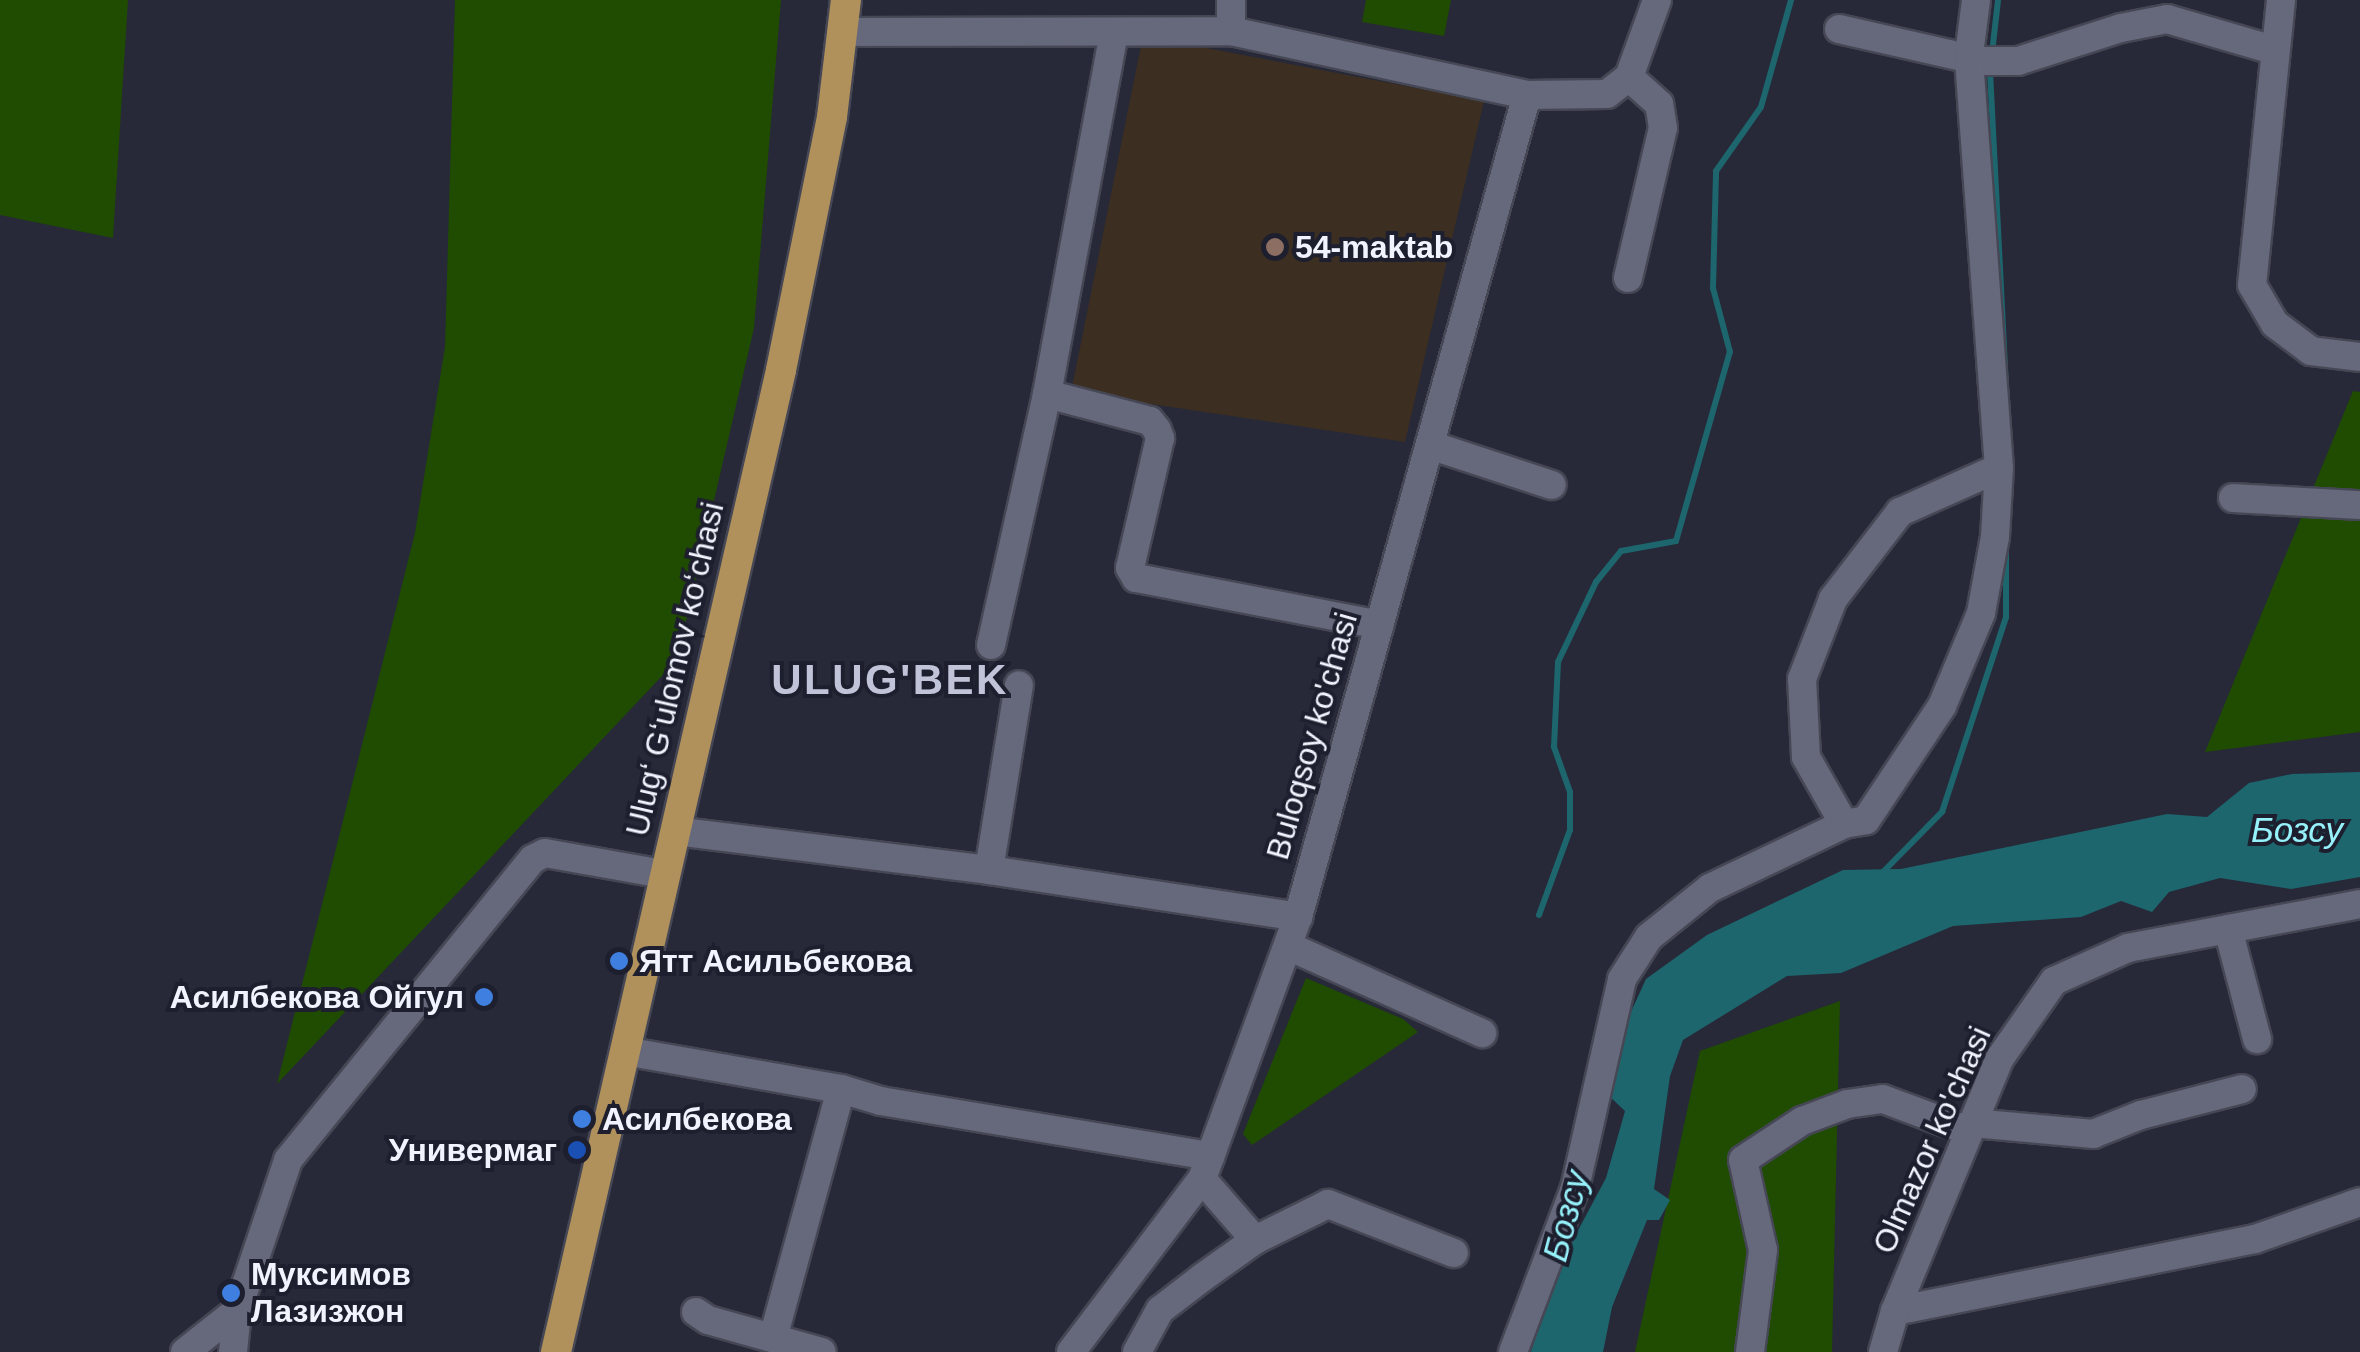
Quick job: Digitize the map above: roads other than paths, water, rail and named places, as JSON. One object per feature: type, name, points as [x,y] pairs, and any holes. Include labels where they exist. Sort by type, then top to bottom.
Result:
[{"type":"main road","name":"Ulugʻ Gʻulomov koʻchasi","points":[[570,1352],[684,832],[792,372],[844,122],[850,32],[846,0]]},
{"type":"main road","name":"Ulugʻ Gʻulomov koʻchasi","points":[[556,1352],[781,370],[859,0]]},
{"type":"street","points":[[1231,0],[1232,31]]},
{"type":"street","points":[[850,32],[1232,31],[1527,95],[1607,94],[1630,76],[1656,0]]},
{"type":"street","points":[[1513,1352],[1575,1188],[1622,979],[1649,937],[1710,888],[1844,824],[1866,820],[1942,706],[1981,613],[1995,536],[1999,468],[1974,58],[1976,0]]},
{"type":"street","points":[[2280,0],[2252,286],[2274,324],[2311,351],[2360,357]]},
{"type":"street","points":[[1839,29],[1974,58],[2018,61],[2120,28],[2167,19],[2274,50]]},
{"type":"street","points":[[991,644],[1048,394],[1114,34]]},
{"type":"street","points":[[1628,278],[1664,128],[1659,104],[1630,76]]},
{"type":"street","name":"Buloqsoy ko'chasi","points":[[1072,1352],[1206,1168],[1288,946],[1527,95]]},
{"type":"street","points":[[1048,394],[1150,420],[1157,430],[1160,438],[1130,568],[1136,578],[1379,625]]},
{"type":"street","points":[[1430,444],[1552,485]]},
{"type":"street","points":[[1844,824],[1806,757],[1802,679],[1833,598],[1900,512],[1999,468]]},
{"type":"street","points":[[2234,498],[2360,505]]},
{"type":"street","points":[[989,870],[1019,685]]},
{"type":"street","points":[[684,832],[989,870],[1298,917]]},
{"type":"street","points":[[233,1352],[236,1311],[288,1160],[532,859],[545,853],[663,874]]},
{"type":"street","name":"Olmazor ko'chasi","points":[[1883,1352],[1895,1311],[2000,1058],[2054,981],[2128,948],[2360,904]]},
{"type":"street","points":[[2228,929],[2257,1039]]},
{"type":"street","points":[[1288,946],[1482,1033]]},
{"type":"street","points":[[636,1053],[841,1089],[881,1101],[1206,1168],[1255,1240]]},
{"type":"street","points":[[774,1338],[841,1089]]},
{"type":"street","points":[[1750,1352],[1762,1250],[1743,1160],[1802,1121],[1847,1104],[1883,1099],[1971,1127],[2092,1134],[2141,1115],[2242,1089]]},
{"type":"street","points":[[1895,1311],[2255,1239],[2360,1202]]},
{"type":"street","points":[[1136,1352],[1160,1310],[1255,1240],[1328,1204],[1454,1253]]},
{"type":"street","points":[[185,1352],[236,1311]]},
{"type":"street","points":[[696,1312],[708,1320],[822,1352]]},
{"type":"water","name":"Бозсу","points":[[2360,772],[2360,877],[2291,889],[2220,878],[2169,892],[2152,912],[2121,901],[2081,917],[1953,926],[1841,973],[1787,976],[1683,1040],[1670,1076],[1654,1189],[1670,1200],[1659,1220],[1647,1220],[1612,1307],[1603,1352],[1531,1352],[1551,1281],[1606,1178],[1625,1111],[1608,1095],[1617,1042],[1646,979],[1707,935],[1843,870],[1901,869],[2167,814],[2207,817],[2249,783],[2292,774]]},
{"type":"waterway","points":[[1539,915],[1570,830],[1570,792],[1554,747],[1558,662],[1596,582],[1621,551],[1676,541],[1730,352],[1713,288],[1716,171],[1761,107],[1791,0]]},
{"type":"waterway","points":[[1992,53],[1998,0]]},
{"type":"waterway","points":[[1990,71],[2007,403]]},
{"type":"waterway","points":[[1882,873],[1942,812],[2006,617],[2006,545]]},
{"type":"place","name":"54-maktab","points":[[1275,247]]},
{"type":"place","name":"Ятт Асильбекова","points":[[619,961]]},
{"type":"place","name":"Асилбекова Ойгул","points":[[484,997]]},
{"type":"place","name":"Асилбекова","points":[[582,1119]]},
{"type":"place","name":"Универмаг","points":[[577,1150]]},
{"type":"place","name":"Муксимов Лазизжон","points":[[231,1293]]},
{"type":"district","name":"ULUG'BEK","points":[[890,680]]}]
